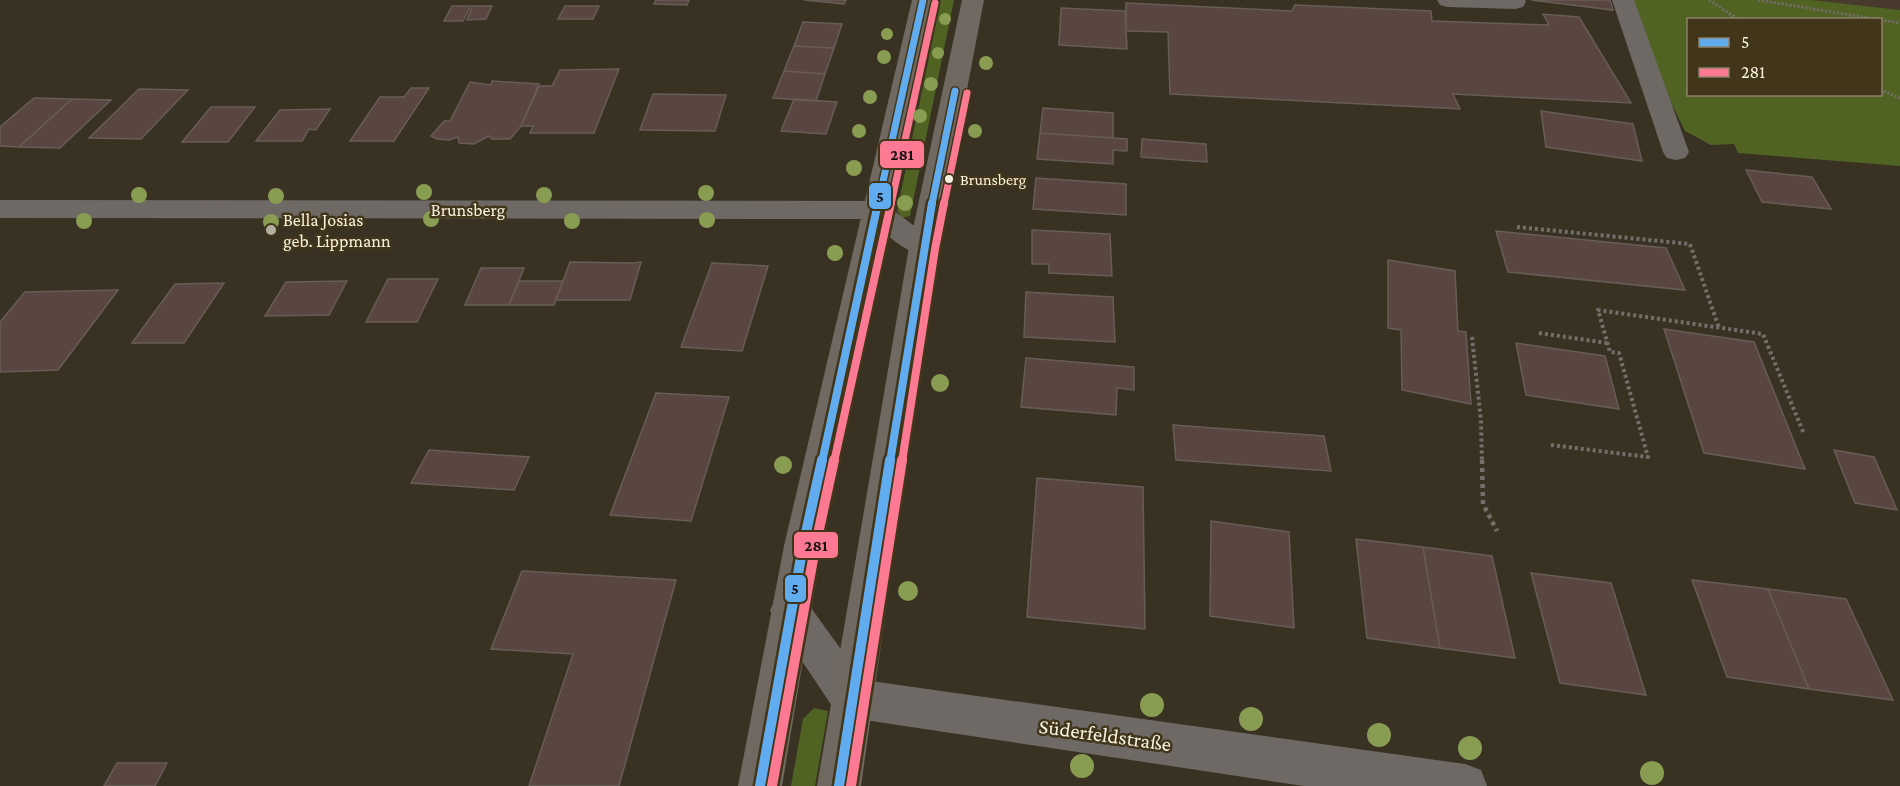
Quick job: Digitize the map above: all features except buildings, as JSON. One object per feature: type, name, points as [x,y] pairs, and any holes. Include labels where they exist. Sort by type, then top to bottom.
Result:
[{"type":"main road","points":[[760,786],[790,610],[875,210],[923,0]]},
{"type":"main road","points":[[838,786],[923,247],[973,0]]},
{"type":"street","points":[[1448,0],[1515,2]]},
{"type":"street","points":[[1623,0],[1676,152]]},
{"type":"street","name":"Brunsberg","points":[[0,209],[875,210]]},
{"type":"street","points":[[875,210],[923,247]]},
{"type":"street","points":[[790,610],[851,698]]},
{"type":"street","name":"Süderfeldstraße","points":[[851,698],[1465,786]]},
{"type":"path","points":[[1709,0],[1736,18]]},
{"type":"path","points":[[1758,0],[1874,18]]},
{"type":"path","points":[[1882,19],[1900,22]]},
{"type":"path","points":[[1882,90],[1900,98]]},
{"type":"path","points":[[1517,227],[1690,244],[1719,328]]},
{"type":"path","points":[[1551,445],[1648,457],[1619,353],[1610,352],[1598,310],[1763,334],[1804,434]]},
{"type":"path","points":[[1539,333],[1607,343]]},
{"type":"path","points":[[1472,337],[1481,421],[1483,504],[1497,531]]},
{"type":"shaded area","points":[[1812,0],[1900,0],[1900,10]]},
{"type":"green space","points":[[941,0],[954,0],[910,216],[902,218],[897,211]]},
{"type":"green space","points":[[1621,0],[1812,0],[1900,10],[1900,166],[1738,153],[1734,144],[1711,145],[1685,131]]},
{"type":"green space","points":[[814,708],[828,711],[815,786],[791,786],[803,719]]},
{"type":"transit line","name":"5","points":[[760,786],[803,546],[923,0]]},
{"type":"transit line","name":"281","points":[[772,786],[815,548],[935,3]]},
{"type":"transit line","name":"5","points":[[839,786],[923,247],[955,91]]},
{"type":"transit line","name":"281","points":[[851,786],[935,249],[967,93]]},
{"type":"place","name":"Brunsberg","points":[[949,179]]},
{"type":"place","name":"Bella Josias geb. Lippmann","points":[[271,230]]}]
